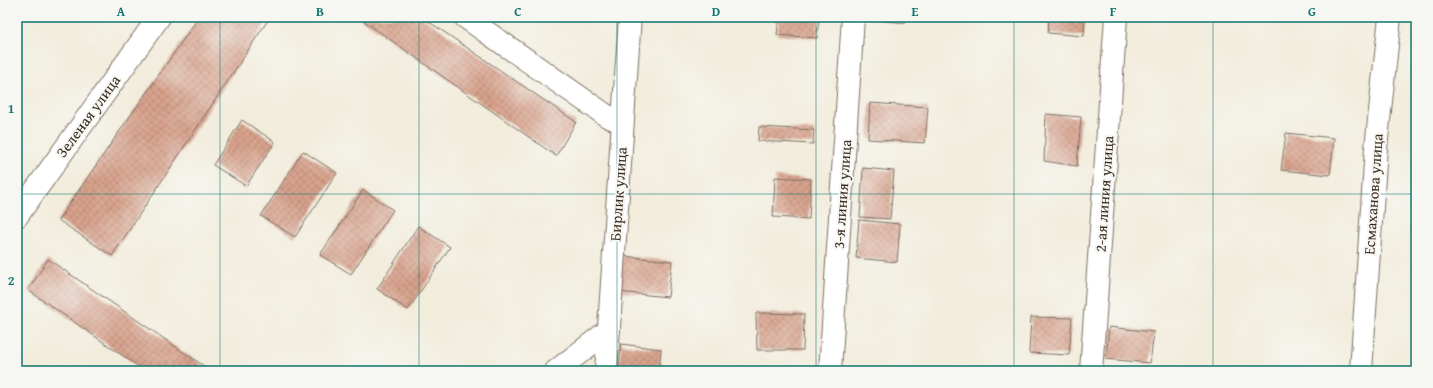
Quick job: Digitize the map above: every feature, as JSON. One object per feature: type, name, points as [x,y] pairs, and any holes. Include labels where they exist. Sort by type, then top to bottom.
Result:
[{"type":"street","name":"Зеленая улица","points":[[17,216],[159,17]]},
{"type":"street","points":[[465,17],[607,116],[622,122]]},
{"type":"street","name":"Бирлик улица","points":[[606,371],[630,17]]},
{"type":"street","name":"3-я линия улица","points":[[830,371],[853,17]]},
{"type":"street","name":"2-ая линия улица","points":[[1091,371],[1116,17]]},
{"type":"street","name":"Есмаханова улица","points":[[1361,371],[1376,148],[1390,17]]},
{"type":"street","points":[[556,371],[609,330]]},
{"type":"building","points":[[199,17],[270,17],[112,256],[58,220]]},
{"type":"building","points":[[358,17],[422,17],[576,122],[556,156]]},
{"type":"building","points":[[779,17],[819,17],[817,38],[777,35]]},
{"type":"building","points":[[872,17],[906,17],[905,23],[872,19]]},
{"type":"building","points":[[1049,17],[1085,17],[1084,36],[1048,33]]},
{"type":"building","points":[[870,103],[928,107],[925,143],[868,139]]},
{"type":"building","points":[[1046,114],[1081,117],[1077,166],[1044,161]]},
{"type":"building","points":[[242,120],[275,142],[246,186],[213,165]]},
{"type":"building","points":[[759,127],[814,130],[813,144],[758,141]]},
{"type":"building","points":[[1286,133],[1334,138],[1330,175],[1281,170]]},
{"type":"building","points":[[303,151],[337,173],[295,237],[261,216]]},
{"type":"building","points":[[863,168],[894,171],[890,219],[860,217]]},
{"type":"building","points":[[775,177],[811,179],[809,219],[773,217]]},
{"type":"building","points":[[363,190],[393,210],[351,274],[320,255]]},
{"type":"building","points":[[859,220],[900,224],[897,262],[856,258]]},
{"type":"building","points":[[418,226],[450,247],[408,310],[377,289]]},
{"type":"building","points":[[622,256],[672,261],[668,297],[618,292]]},
{"type":"building","points":[[48,259],[211,371],[145,371],[28,290]]},
{"type":"building","points":[[756,313],[804,314],[803,350],[757,350]]},
{"type":"building","points":[[1031,317],[1072,318],[1069,355],[1029,353]]},
{"type":"building","points":[[1109,327],[1154,332],[1150,363],[1106,359]]},
{"type":"building","points":[[621,344],[661,349],[659,371],[619,371]]}]
